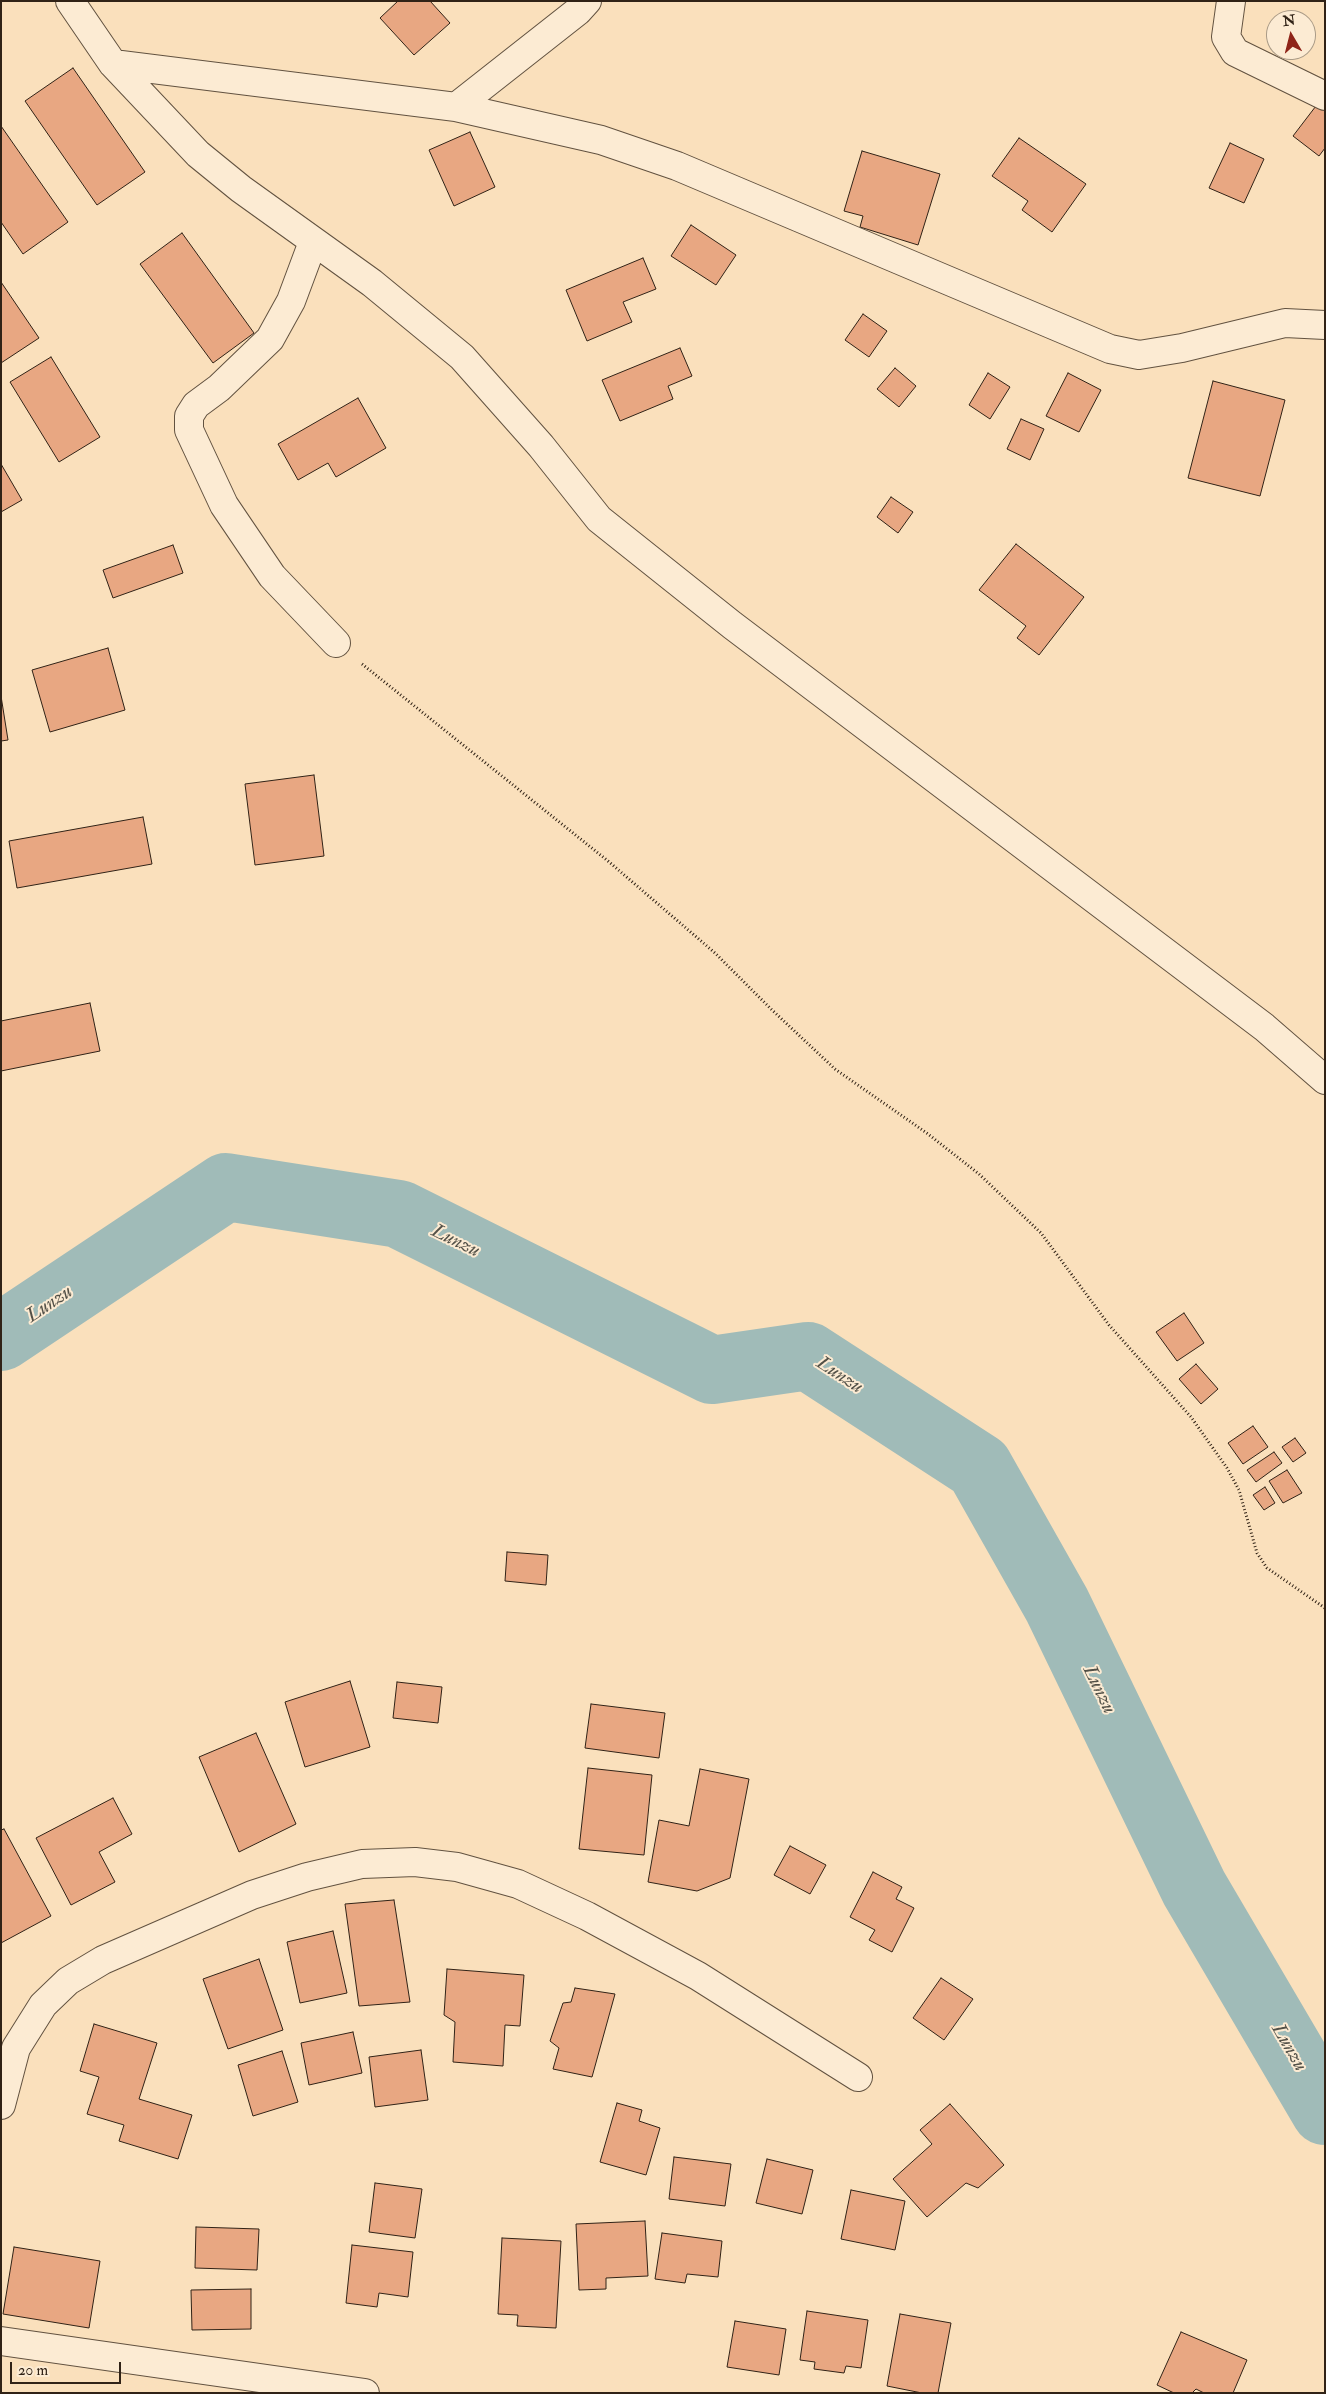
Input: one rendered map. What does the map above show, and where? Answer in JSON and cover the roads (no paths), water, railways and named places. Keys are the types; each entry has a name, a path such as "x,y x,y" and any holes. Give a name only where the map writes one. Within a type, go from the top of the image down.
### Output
{"street":[{"path":"70,1 113,64 198,154 241,190 372,283 462,358 541,446 600,518 732,625 1264,1027 1325,1080"},
{"path":"456,107 578,11 587,1"},
{"path":"1231,1 1226,37 1235,52 1325,96"},
{"path":"113,64 456,107 601,140 677,166 1110,349 1139,355 1182,348 1285,323 1325,325"},
{"path":"313,242 291,301 270,340 219,388 196,405 189,416 189,430 224,504 272,576 336,643"},
{"path":"1,2105 16,2048 43,2005 68,1981 103,1960 252,1895 307,1877 362,1864 415,1862 457,1867 518,1884 587,1916 698,1976 858,2077"},
{"path":"1,2341 365,2393"}],"waterway":[{"name":"Lunzu","path":"1,1337 226,1187 399,1214 712,1370 808,1356 979,1467 1057,1605 1194,1888 1325,2111"}]}
